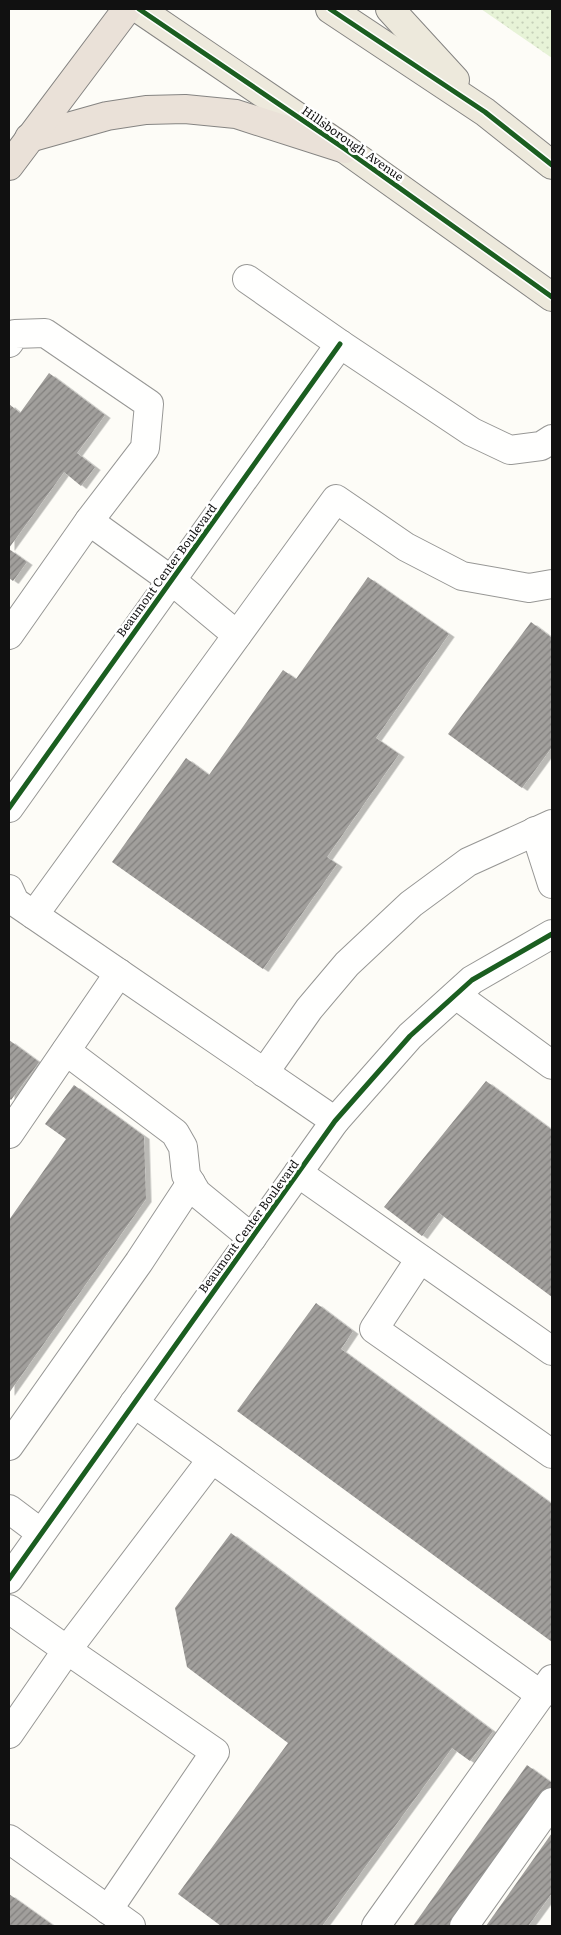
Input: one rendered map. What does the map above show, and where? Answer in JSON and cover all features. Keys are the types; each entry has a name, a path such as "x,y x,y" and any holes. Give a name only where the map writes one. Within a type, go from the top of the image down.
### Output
{"highway":[{"path":"9,166 127,9"},
{"path":"29,138 107,116 146,110 185,108 236,114 345,149"}],"main road":[{"name":"Hillsborough Avenue","path":"139,9 345,149 552,298"},
{"path":"330,9 485,112 552,165"},
{"path":"390,9 485,112"}],"street":[{"path":"247,279 472,432 510,450 541,446 552,439"},
{"path":"9,343 15,334 44,333 149,404 145,448 89,521 9,635"},
{"name":"Beaumont Center Boulevard","path":"9,808 340,344"},
{"path":"34,915 336,498 406,547 462,576 529,588 552,584"},
{"path":"89,521 171,580 237,635"},
{"path":"264,1072 309,1008 346,964 411,904 468,862 544,827 552,884"},
{"path":"9,889 15,902 335,1121"},
{"name":"Beaumont Center Boulevard","path":"9,1579 335,1121 410,1036 472,980 552,934"},
{"path":"9,1134 119,973"},
{"path":"456,995 552,1065"},
{"path":"66,1051 175,1132 184,1147 186,1174 197,1194 252,1238"},
{"path":"298,1173 552,1351"},
{"path":"9,1446 139,1262 191,1183"},
{"path":"420,1259 374,1329 552,1454"},
{"path":"134,1403 212,1459 546,1687 376,1926"},
{"path":"9,1734 67,1650 212,1459"},
{"path":"9,1509 41,1533"},
{"path":"9,1609 215,1752 108,1910"},
{"path":"464,1926 552,1802"},
{"path":"9,1839 132,1926"}],"green space":[{"path":"481,9 552,9 552,58"}],"building":[{"path":"49,373 105,415 77,453 95,467 81,486 64,472 9,548 9,404 20,413"},
{"path":"9,549 27,562 13,581 9,578"},
{"path":"368,577 449,634 376,738 399,754 327,857 337,864 263,969 112,862 186,758 209,775 283,670 296,679"},
{"path":"531,622 552,638 552,747 522,788 448,734"},
{"path":"9,1040 39,1062 11,1100 9,1098"},
{"path":"486,1081 552,1130 552,1297 439,1213 422,1236 384,1207"},
{"path":"74,1085 144,1136 146,1199 9,1393 9,1220 66,1139 45,1124"},
{"path":"316,1303 353,1331 341,1349 552,1504 552,1642 237,1411"},
{"path":"231,1533 493,1731 470,1761 452,1748 322,1926 221,1926 178,1894 288,1743 187,1667 175,1608"},
{"path":"527,1765 552,1783 552,1786 454,1926 413,1926"},
{"path":"552,1833 552,1893 528,1926 486,1926"},
{"path":"9,1894 54,1926 9,1926"}],"cycle path":[{"path":"139,9 345,149 552,297"},
{"path":"330,9 485,112 552,165"},
{"path":"9,808 340,344"},
{"path":"9,1579 335,1121 410,1036 472,980 552,934"}]}
